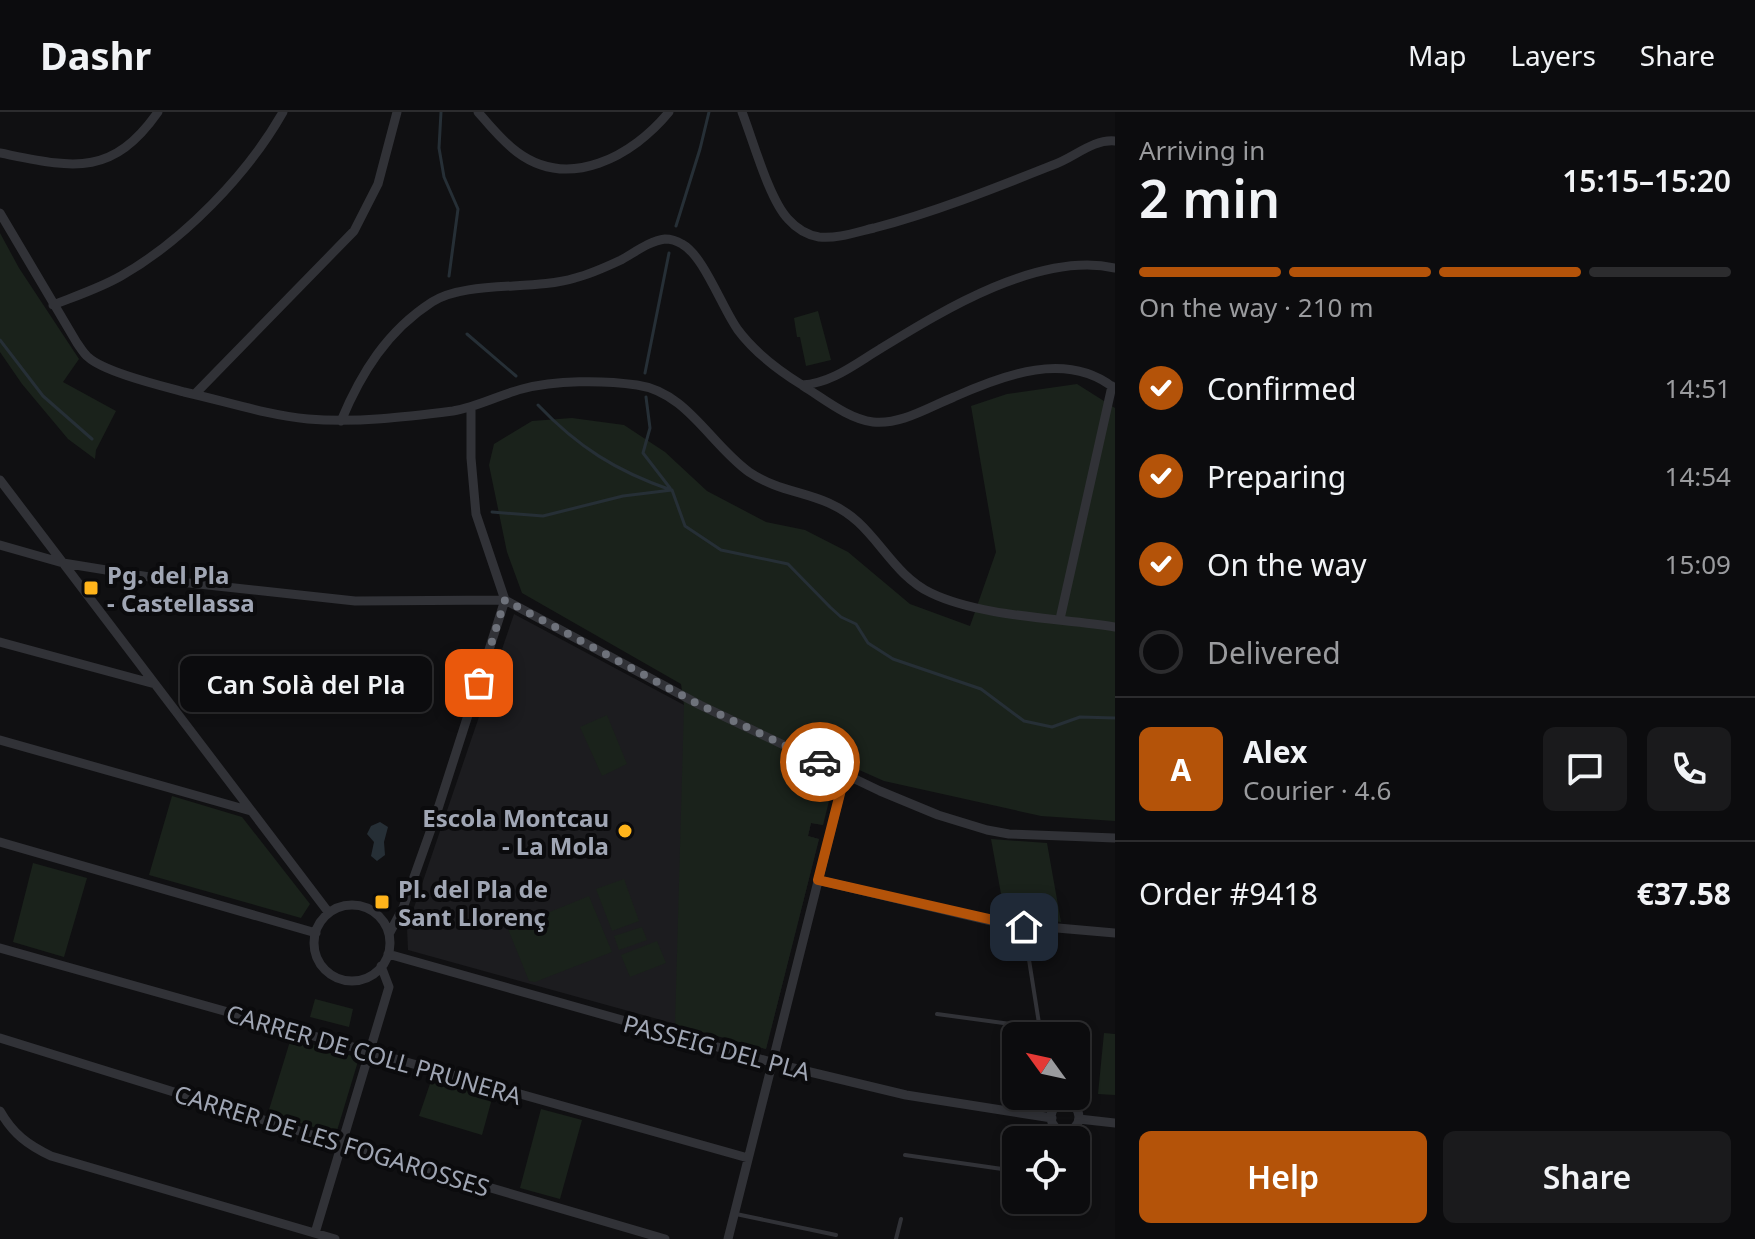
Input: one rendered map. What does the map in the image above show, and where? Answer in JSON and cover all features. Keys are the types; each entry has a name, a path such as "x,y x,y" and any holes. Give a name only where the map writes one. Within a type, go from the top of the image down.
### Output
{"street":[{"path":"0,153 60,164 96,162 125,147 158,112"},
{"path":"53,305 118,278 176,237 243,168 283,112"},
{"path":"195,394 354,231 378,184 397,112"},
{"path":"478,112 518,153 543,165 572,169 603,163 622,152 646,137 669,112"},
{"path":"742,112 779,207 796,226 809,235 819,237 892,223 1058,164 1105,140 1115,141"},
{"path":"0,213 53,305 88,357 104,367 268,413 341,421 399,418 471,407 542,385 600,382 639,385 662,391 680,404 711,439 750,472 770,484 829,501 840,508 858,522 918,586 967,605 1115,627"},
{"path":"341,421 367,367 386,341 436,299 461,291 536,286 577,278 667,239 690,249 736,328 748,342 782,373 857,418 872,422 889,421 1000,379 1041,369 1078,369 1095,375 1113,387 1060,619"},
{"path":"802,385 827,380 941,311 985,289 1064,268 1086,265 1115,268"},
{"path":"389,934 379,917 363,907 348,905 329,913 321,921 316,933 316,954 320,963 339,978 362,979 381,966 388,954 389,934 403,908 435,818 505,600 476,514 471,407"},
{"path":"0,480 329,913"},
{"path":"0,545 63,563 180,582 355,601 505,600 700,705 938,815 1009,834 1115,838"},
{"path":"0,642 155,684"},
{"path":"0,740 251,811"},
{"path":"728,1239 845,774"},
{"path":"0,842 316,933"},
{"path":"818,880 1024,927 1115,933"},
{"name":"CARRER DE COLL PRUNERA","path":"0,948 748,1158"},
{"name":"PASSEIG DEL PLA","path":"388,954 772,1063 906,1095 1054,1112 1063,1103 1072,1105 1078,1111 1079,1119 1115,1123"},
{"path":"315,1233 389,987 381,966"},
{"name":"CARRER DE LES FOGAROSSES","path":"0,1038 341,1144 665,1239"},
{"path":"0,1111 27,1144 51,1156 335,1239"},
{"path":"1054,1112 1057,1126"},
{"path":"1076,1126 1079,1119"}],"lane":[{"path":"1024,927 1039,1022"},
{"path":"937,1014 1002,1023"},
{"path":"905,1155 1002,1169"},
{"path":"734,1214 836,1235"},
{"path":"896,1239 901,1219"}],"shaded area":[{"path":"0,233 19,268 79,359 63,382 116,411 96,450 95,459 68,439 0,352"},
{"path":"818,311 831,360 806,366 794,318"},
{"path":"1077,384 1115,408 1115,821 1041,816 884,781 839,761 823,825 811,823 808,836 819,839 766,1049 675,1025 684,705 681,684 522,593 507,552 489,465 494,444 532,421 572,418 624,425 665,452 707,491 766,522 805,530 848,552 910,604 970,626 996,552 971,406 1007,394"},
{"name":"Escola Montcau - La Mola","path":"514,614 684,705 830,777 823,825 811,823 808,836 819,839 766,1049 408,950 407,928"},
{"path":"607,715 627,764 602,776 580,727"},
{"path":"172,796 242,817 310,904 301,918 149,875"},
{"path":"380,822 388,827 385,855 377,861 371,856 374,842 367,834 371,826"},
{"path":"991,839 1047,843 1061,922 1005,916"},
{"path":"33,863 87,878 64,957 13,942"},
{"path":"624,879 639,921 612,931 596,889"},
{"path":"589,896 612,952 535,982 529,981 508,929"},
{"path":"642,927 647,940 619,950 614,936"},
{"path":"657,941 666,963 630,977 621,955"},
{"path":"315,999 353,1009 349,1027 310,1017"},
{"path":"1104,1033 1115,1034 1115,1095 1098,1094"},
{"path":"291,1038 359,1058 336,1134 268,1113"},
{"path":"432,1078 493,1095 482,1135 419,1116"},
{"path":"541,1109 582,1120 560,1199 520,1188"}],"waterway":[{"path":"441,112 439,148 444,177 458,209 449,276"},
{"path":"676,226 709,112"},
{"path":"645,373 669,253"},
{"path":"467,334 516,376"},
{"path":"0,340 43,396 92,439"},
{"path":"646,397 650,428 643,453 670,488"},
{"path":"538,405 599,456 633,475 671,490"},
{"path":"492,512 543,516 623,496 672,490 685,526 721,550 788,564 841,617 856,624 868,643 893,659 981,689 1024,721 1052,727 1080,717 1115,718"}],"way so far":[{"path":"479,683 505,600 700,705 820,762"}],"place":[{"name":"Pg. del Pla - Castellassa","path":"91,588"},
{"name":"Can Solà del Pla","path":"479,683"},
{"name":"Escola Montcau - La Mola","path":"625,831"},
{"name":"Pl. del Pla de Sant Llorenç","path":"382,902"}],"route":[{"path":"820,762 845,774 818,880 1024,927"}]}
